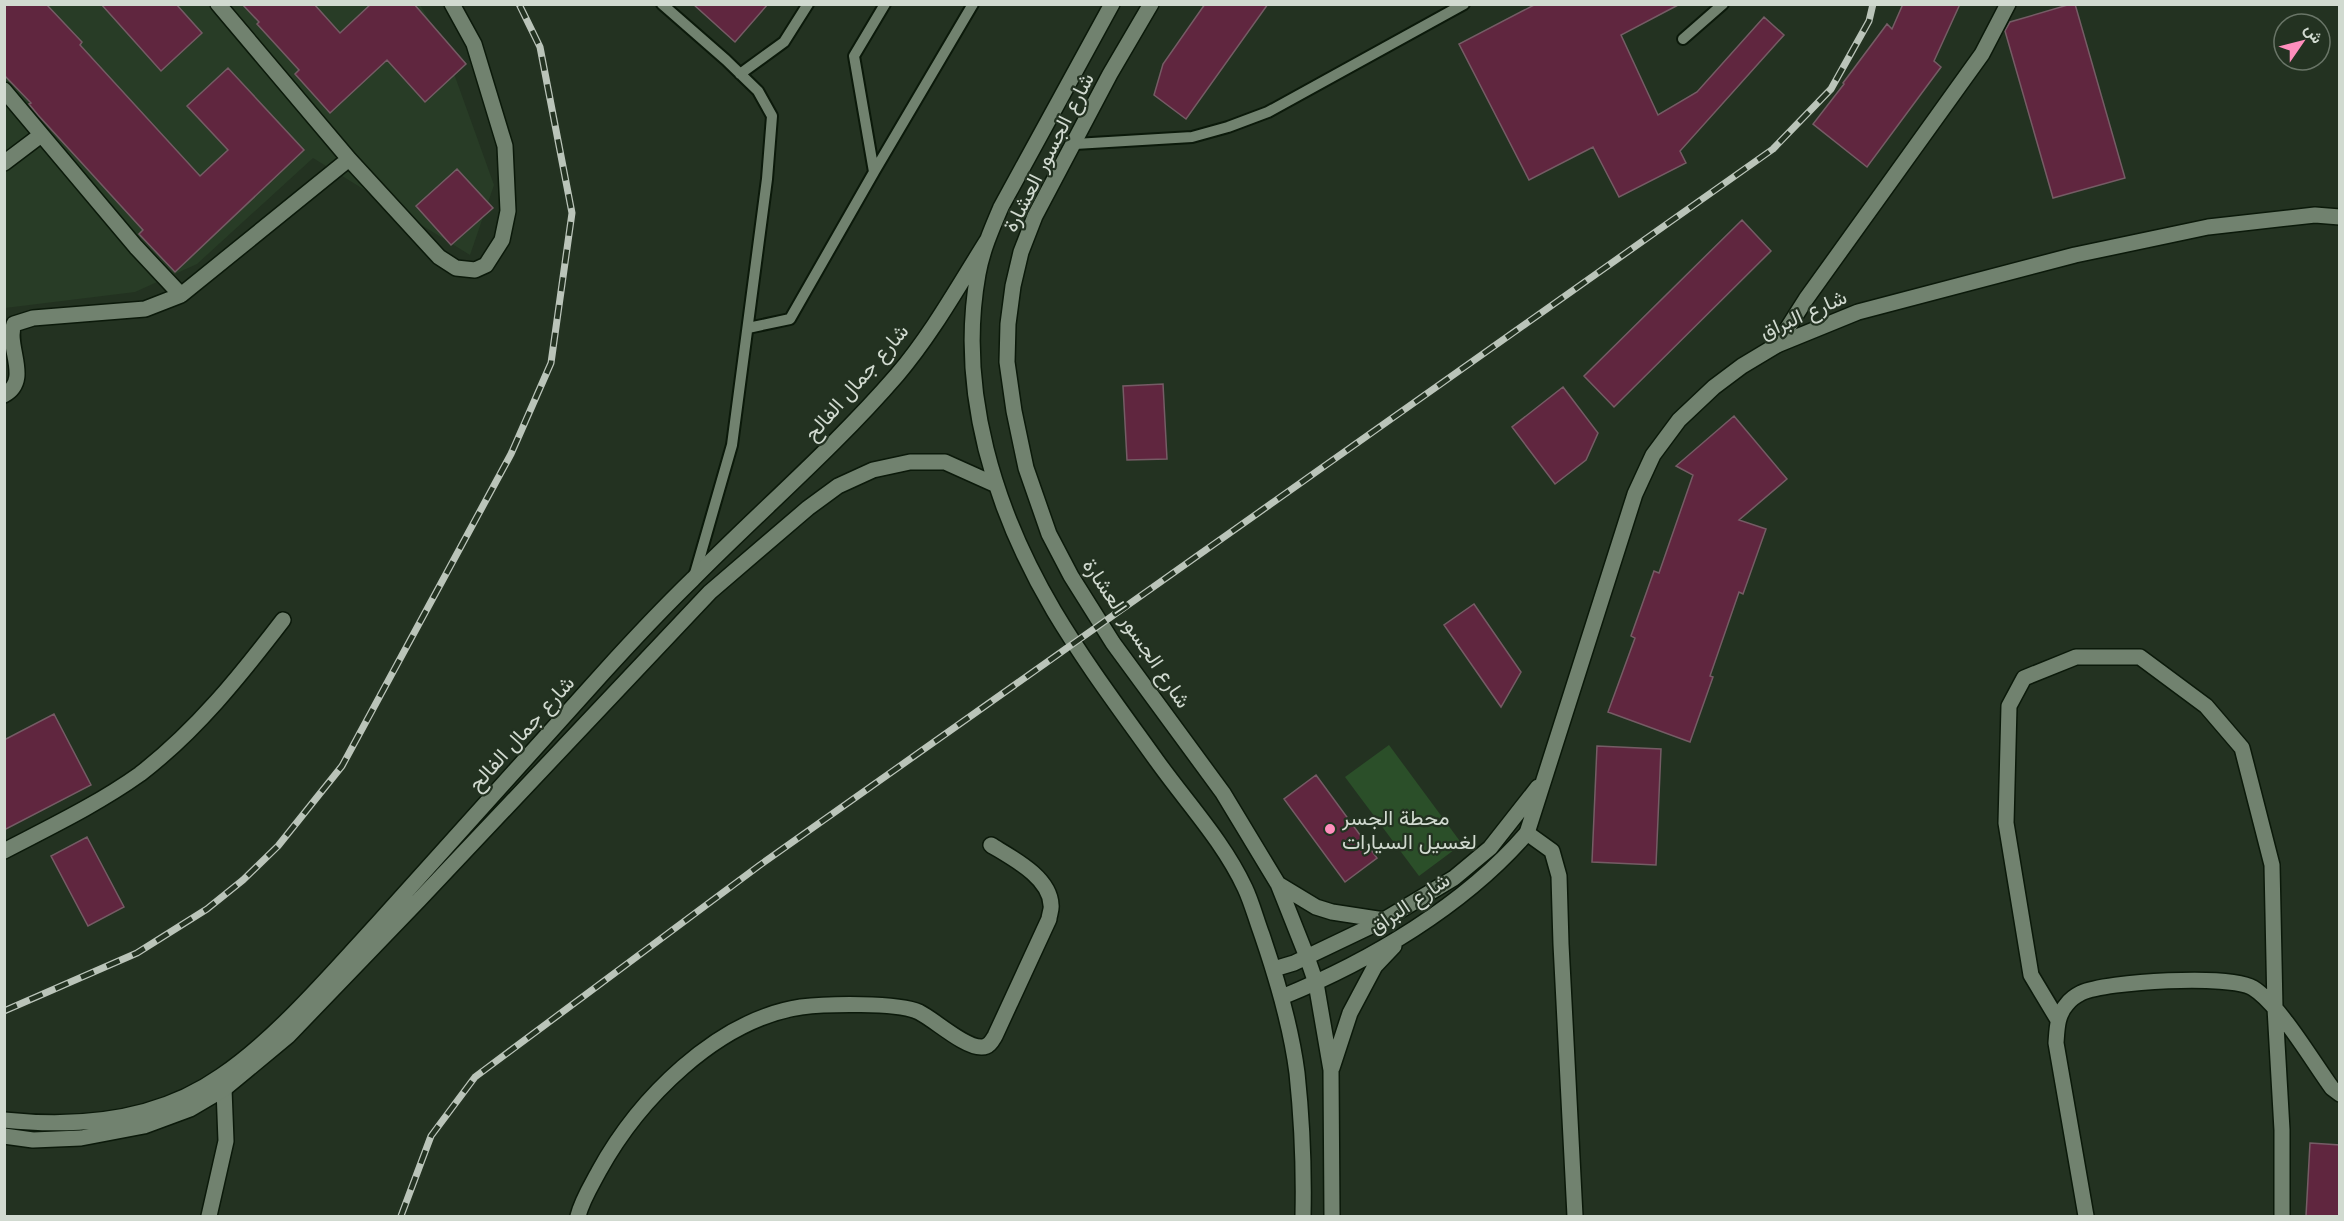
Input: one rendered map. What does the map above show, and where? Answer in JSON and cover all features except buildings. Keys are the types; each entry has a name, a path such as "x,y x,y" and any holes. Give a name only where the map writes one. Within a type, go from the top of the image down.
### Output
{"street":[{"path":"218,4 349,159 439,257 456,268 475,270 486,265 502,240 508,211 505,146 474,44 452,4"},
{"name":"شارع الجسور العشارة","path":"1112,4 1001,207 988,239 978,272 973,307 971,357 978,415 994,484 1032,569 1054,611 1094,674 1212,834 1246,890 1282,997 1297,1072 1303,1216"},
{"name":"شارع الجسور العشارة","path":"1151,4 1110,74 1035,216 1022,252 1012,286 1008,324 1007,362 1014,411 1026,468 1049,534 1071,576 1113,643 1223,793 1278,884 1307,957 1316,983 1331,1070 1332,1216"},
{"path":"1778,345 1806,299 1982,54 2008,4"},
{"path":"4,90 136,246 182,295"},
{"path":"4,163 41,135"},
{"path":"4,395 13,388 18,372 11,331 14,324 33,318 145,309 182,295 349,159"},
{"name":"شارع البراق","path":"1282,997 1316,983 1406,933 1479,881 1502,861 1527,833 1635,494 1653,455 1678,420 1714,387 1742,366 1778,345 1858,312 2075,255 2208,227 2315,215 2340,217"},
{"name":"شارع جمال الفالح","path":"4,1120 80,1123 121,1119 152,1110 195,1092 221,1077 271,1035 346,958 694,577 777,499 897,375 918,349 988,239"},
{"name":"شارع جمال الفالح","path":"4,1136 33,1140 81,1138 144,1126 190,1109 224,1089 288,1036 710,592 808,508 838,486 873,470 910,462 945,462 994,484"},
{"path":"4,851 106,796 156,760 197,723 239,677 283,620"},
{"path":"2058,1020 2031,975 2006,823 2009,706 2024,678 2076,657 2140,657 2206,706 2241,748 2272,866 2275,1008 2282,1130 2282,1216"},
{"name":"شارع البراق","path":"1274,969 1307,957 1384,920 1437,890 1490,848 1545,778"},
{"path":"1527,833 1552,851 1559,876 1575,1216"},
{"path":"578,1216 582,1203 613,1146 634,1117 666,1083 700,1055 731,1032 759,1020 801,1007 874,1005 905,1008 918,1011 971,1044 981,1048 988,1046 995,1036 1049,919 1052,904 1041,882 1030,871 992,845"},
{"path":"1278,884 1316,907 1332,912 1384,920"},
{"path":"1331,1070 1350,1013 1375,966 1406,933"},
{"path":"2086,1216 2056,1042 2058,1020 2066,1004 2081,993 2121,983 2226,980 2252,988 2275,1008 2332,1088 2340,1094"},
{"path":"208,1216 226,1141 224,1089"}],"lane":[{"path":"662,4 758,91 772,116 767,178 732,445 694,577"},
{"path":"740,74 784,42 808,4"},
{"path":"874,172 854,57 885,4"},
{"path":"748,328 790,319 973,4"},
{"path":"1075,144 1192,137 1228,127 1268,112 1464,4"},
{"path":"1683,39 1723,4"}],"shaded area":[{"path":"4,5 420,5 443,43 494,185 470,255 313,158 197,264 135,292 5,308"},
{"path":"1389,745 1462,844 1419,876 1345,777"}],"railway":[{"path":"4,1011 137,953 207,909 243,880 278,846 342,766 511,454 551,363 572,213 540,47 519,4"},
{"path":"401,1216 431,1136 475,1077 760,865 1773,149 1831,89 1869,21 1873,4"}],"place":[{"name":"محطة الجسر لغسيل السيارات","path":"1330,829"}]}
